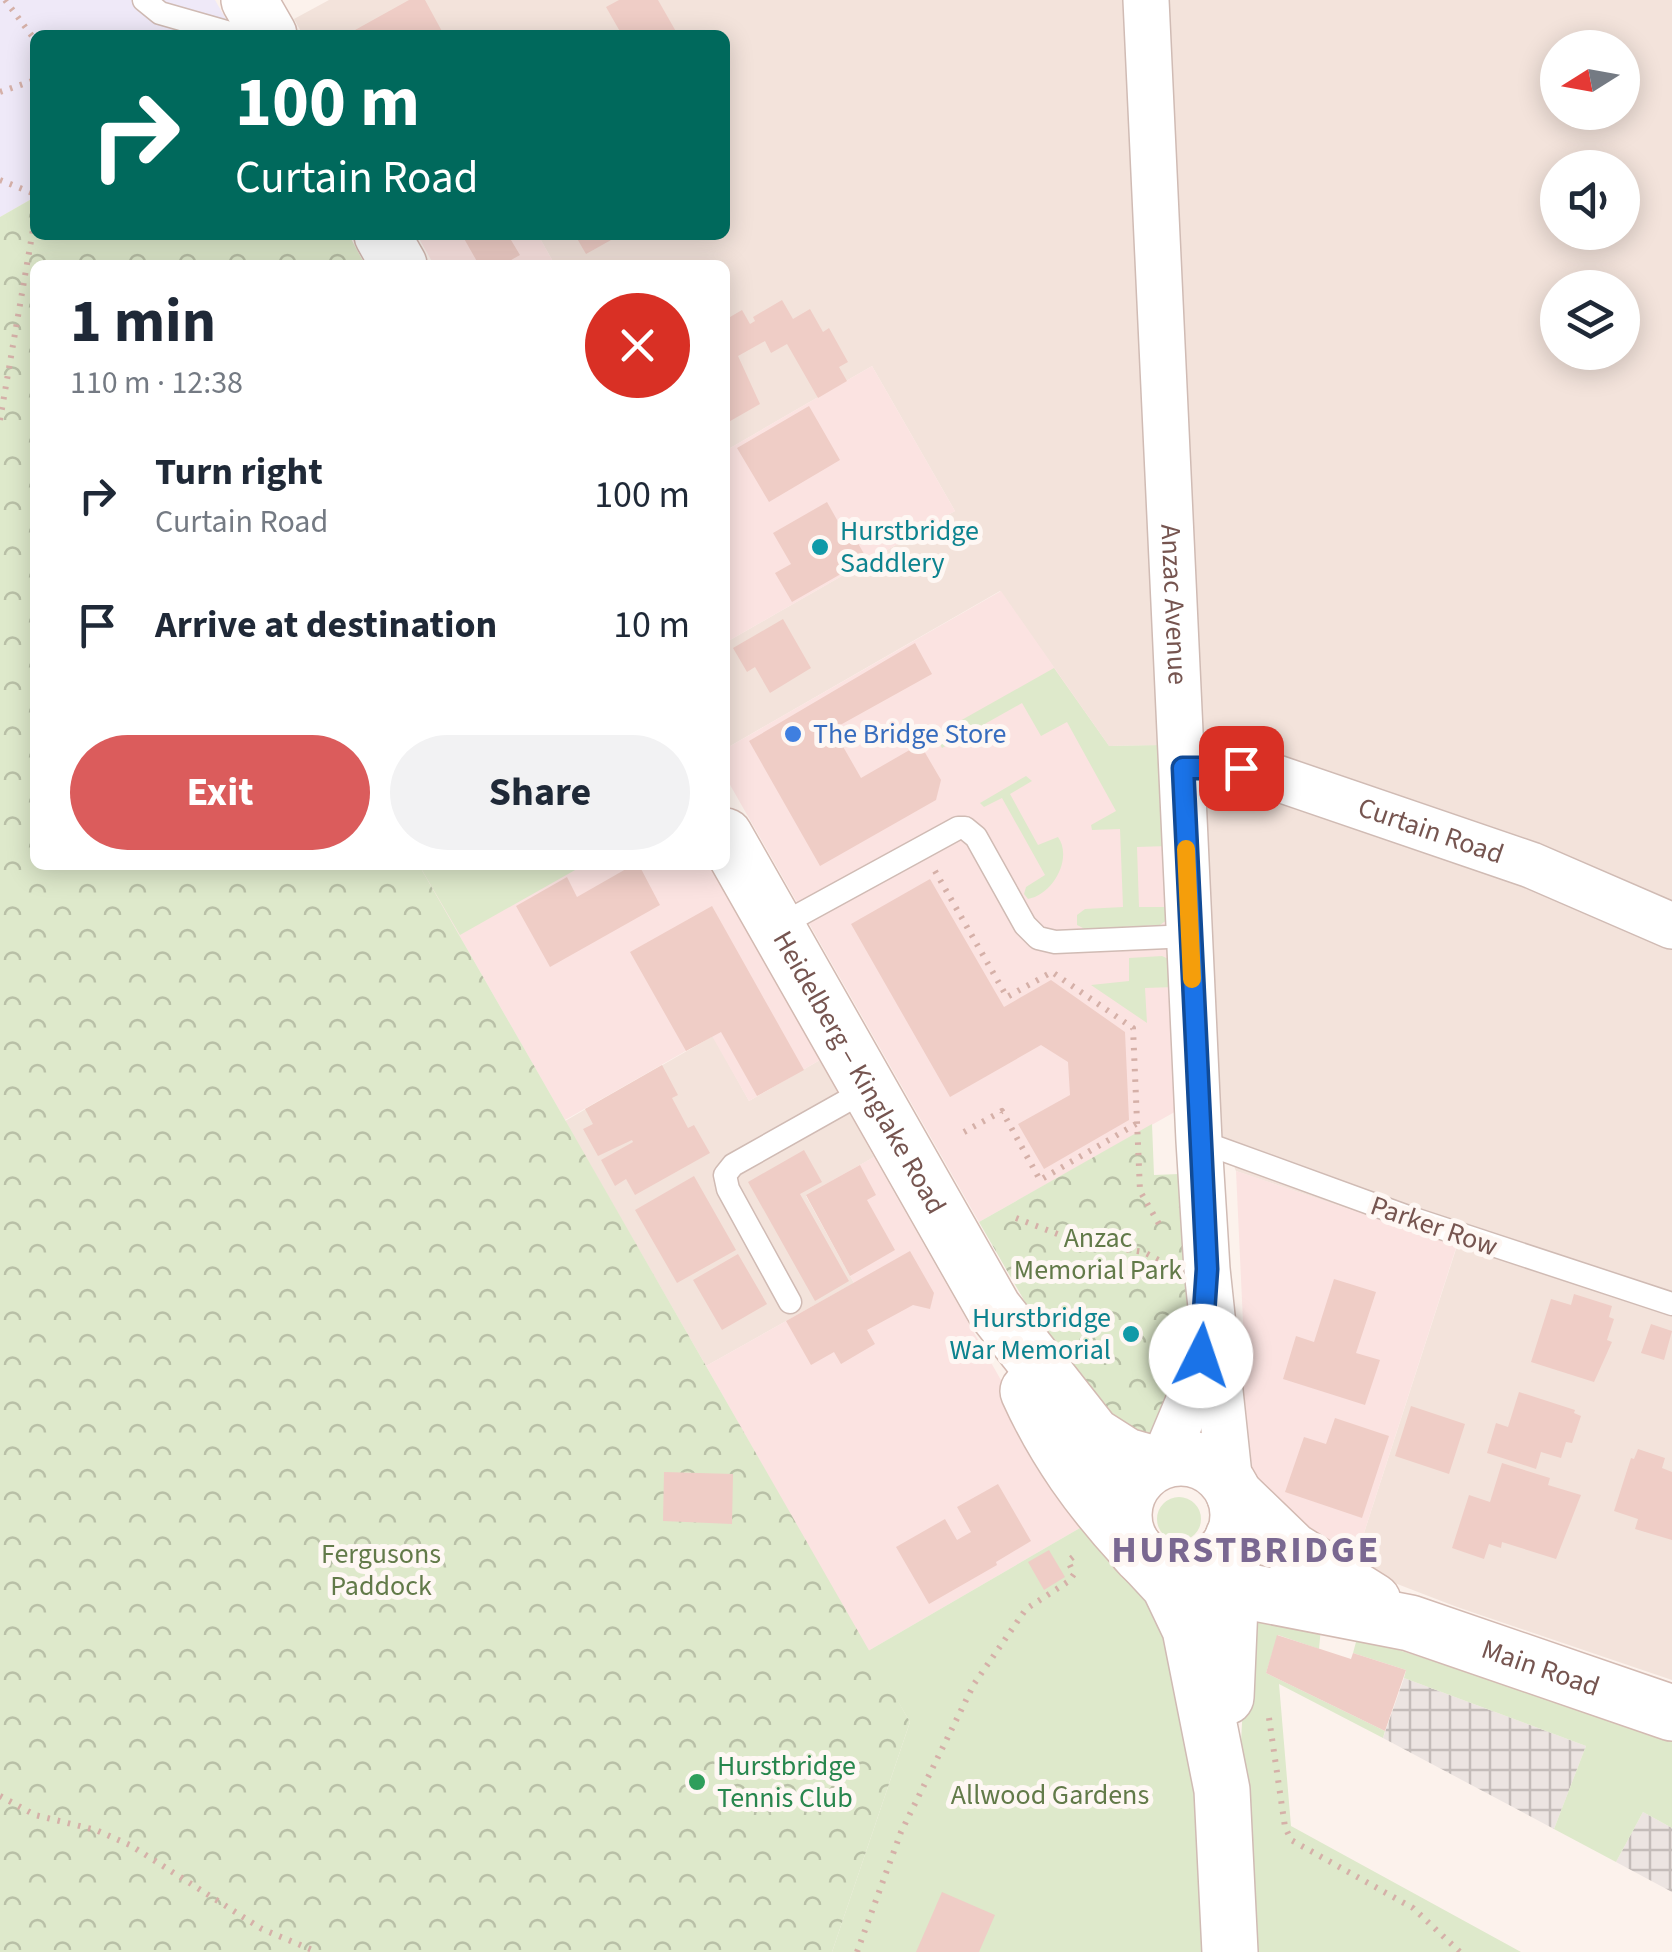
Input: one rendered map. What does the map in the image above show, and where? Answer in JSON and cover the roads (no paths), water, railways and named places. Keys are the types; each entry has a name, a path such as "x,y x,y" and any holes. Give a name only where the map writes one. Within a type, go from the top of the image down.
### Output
{"main road":[{"path":"249,0 265,30"},
{"name":"Heidelberg – Kinglake Road","path":"730,845 994,1309 1036,1408 1066,1465 1134,1555 1170,1585 1190,1629 1222,1790"},
{"name":"Heidelberg – Kinglake Road","path":"994,1309 1093,1434 1126,1456 1159,1462 1194,1459 1208,1464 1232,1526"},
{"path":"1134,1555 1124,1508 1134,1482 1159,1462"},
{"path":"1230,1952 1222,1790 1232,1526"},
{"name":"Main Road","path":"1232,1526 1301,1601 1410,1623 1672,1713"},
{"name":"Main Road","path":"1134,1555 1232,1526 1292,1550 1410,1623"},
{"path":"1228,1654 1239,1625 1250,1612 1270,1603 1301,1601"}],"street":[{"name":"Anzac Avenue","path":"1146,0 1199,1141 1232,1526"},
{"name":"Curtain Road","path":"1183,768 1231,767 1262,773 1504,855 1672,926"},
{"name":"Anzac Avenue","path":"1159,1462 1197,1376 1207,1269"}],"lane":[{"path":"144,0 169,16 219,30"},
{"path":"777,927 958,828 965,828 976,837 1025,925 1038,938 1055,942 1190,936"},
{"path":"790,1302 728,1189 725,1175 733,1165 868,1089"},
{"name":"Parker Row","path":"1199,1141 1391,1212 1672,1304"}],"place":[{"name":"Hurstbridge Saddlery","path":"820,547"},
{"name":"The Bridge Store","path":"793,734"},
{"name":"Hurstbridge War Memorial","path":"1131,1334"},
{"name":"Hurstbridge Tennis Club","path":"697,1782"}],"district":[{"name":"HURSTBRIDGE","path":"1246,1550"}],"park label":[{"name":"Anzac Memorial Park","path":"1098,1254"},
{"name":"Fergusons Paddock","path":"381,1570"},
{"name":"Allwood Gardens","path":"1050,1795"}]}
